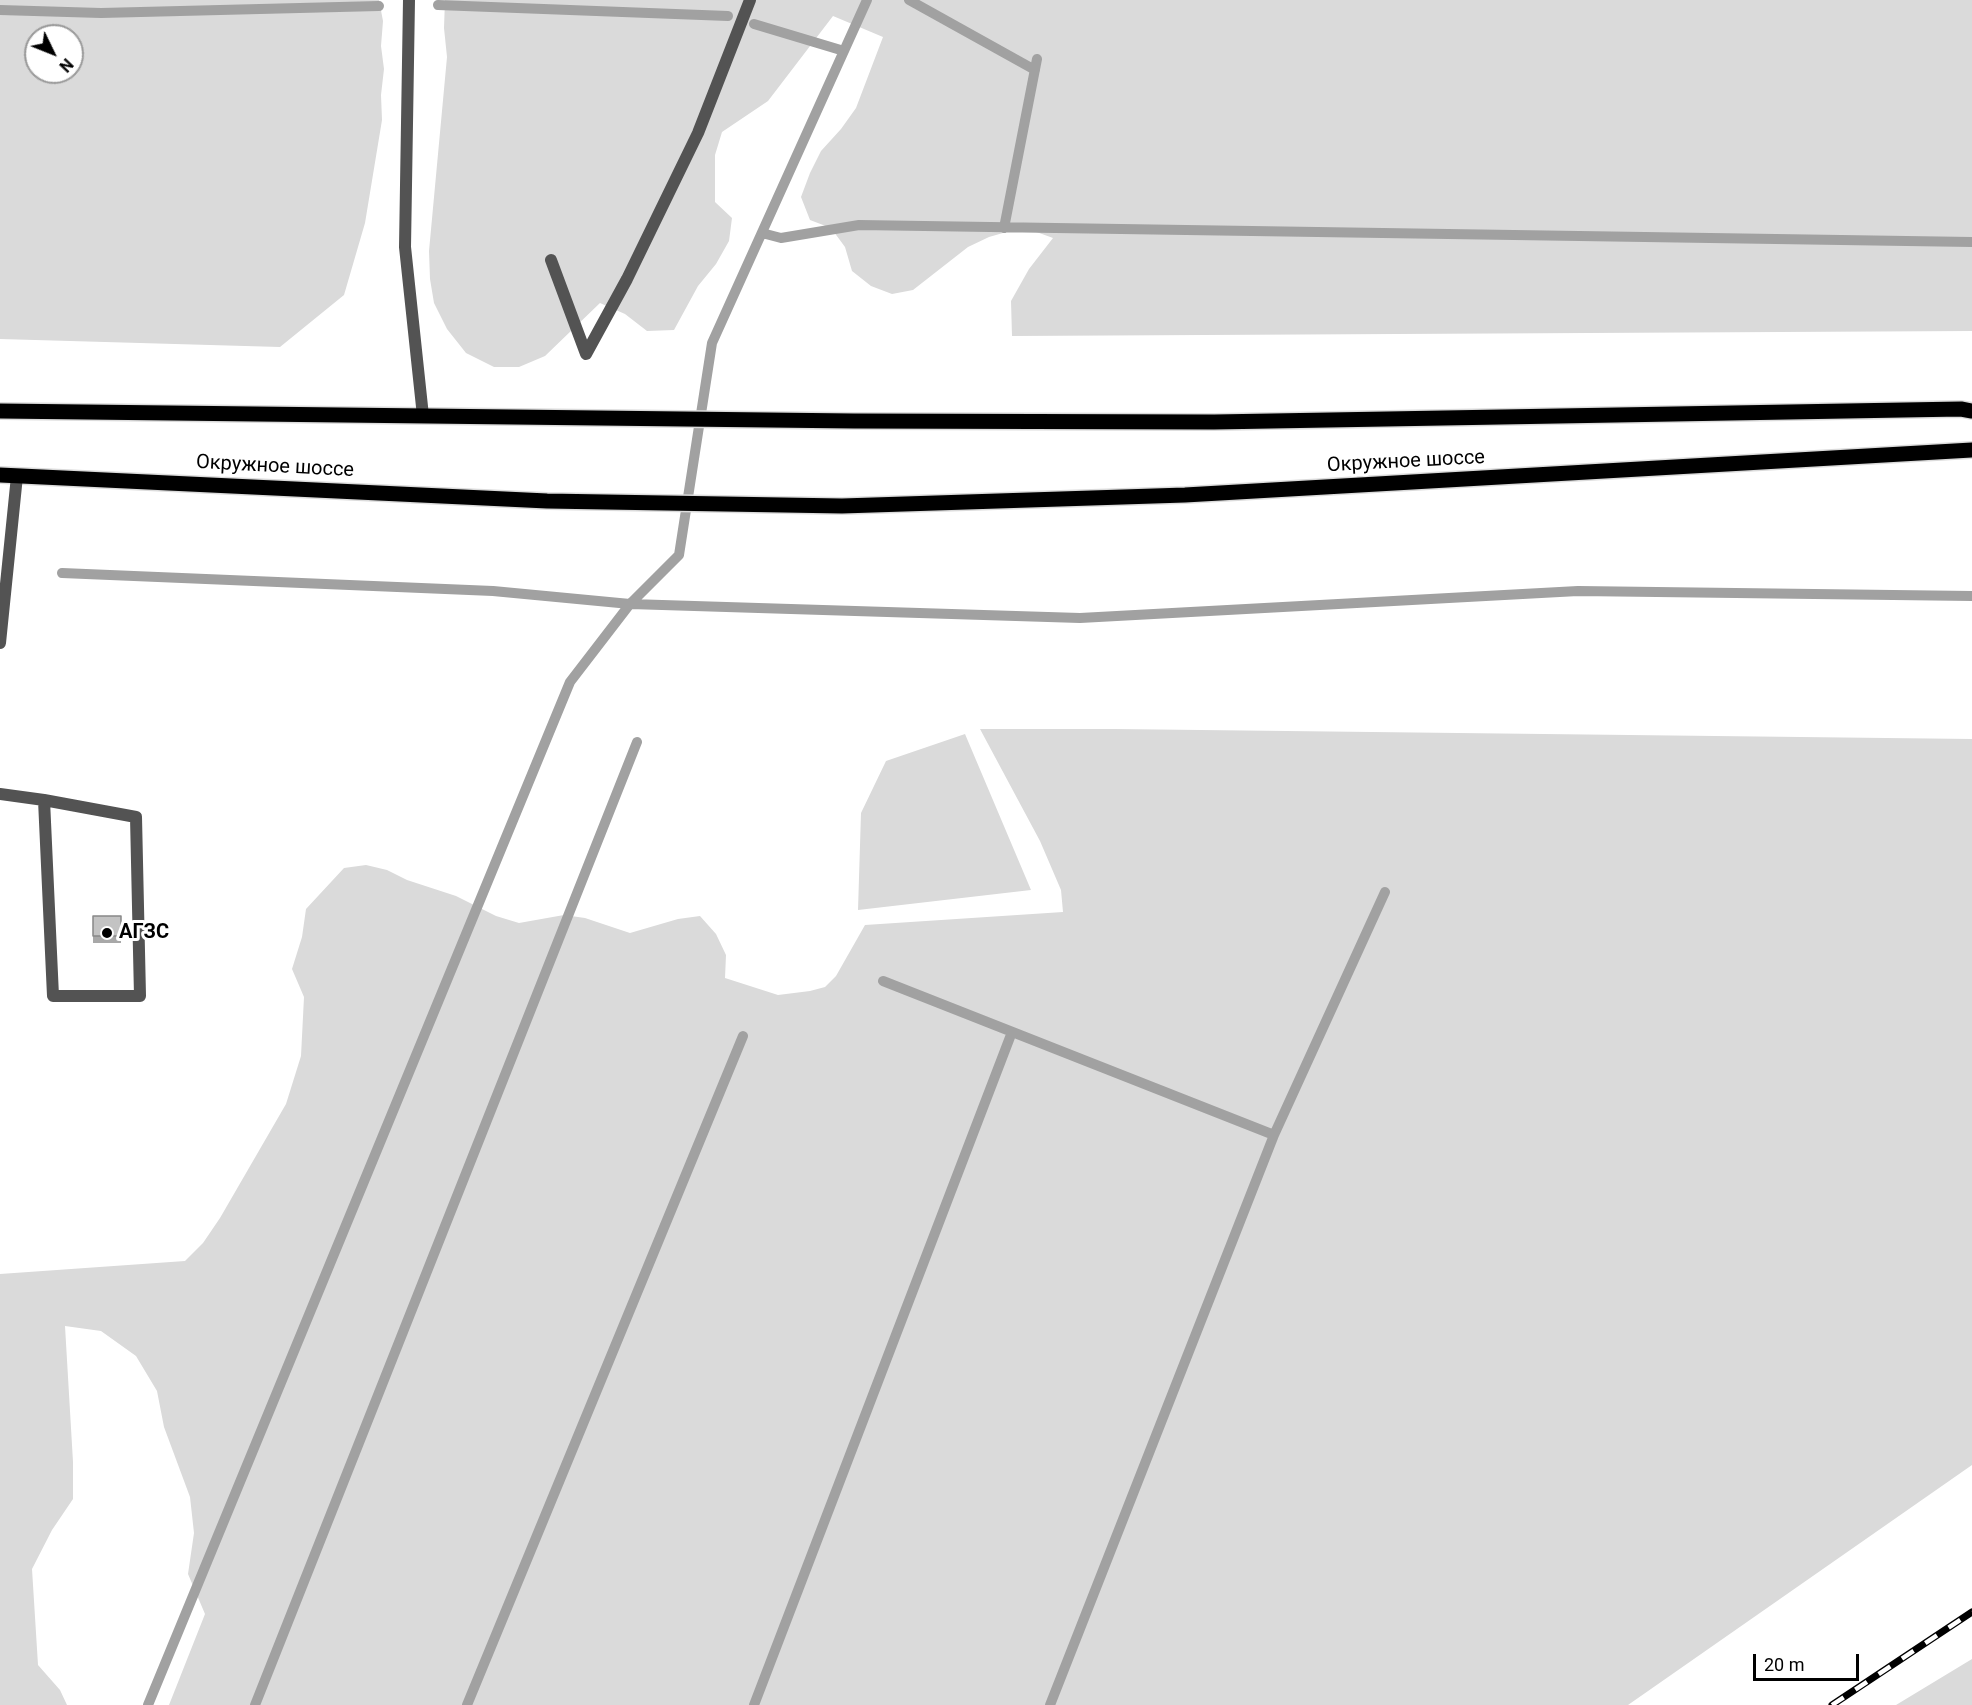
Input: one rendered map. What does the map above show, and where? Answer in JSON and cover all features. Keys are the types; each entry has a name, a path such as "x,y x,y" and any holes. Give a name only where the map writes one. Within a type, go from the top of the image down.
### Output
{"main road":[{"name":"Окружное шоссе","path":"423,416 1214,422 1949,409 1972,411"},
{"path":"0,411 423,416"},
{"name":"Окружное шоссе","path":"0,475 548,501 842,506 1185,495 1972,450"}],"lane":[{"path":"408,0 405,247 423,416"},
{"path":"551,260 586,354 627,279 698,134 750,0"},
{"path":"0,643 17,476"},
{"path":"0,794 44,800 136,818 140,996 53,996 44,800"}],"shaded area":[{"path":"0,0 379,0 383,21 382,120 365,223 344,295 280,347 0,339"},
{"path":"445,0 1972,0 1972,331 1012,336 1011,301 1029,269 1053,238 1031,230 1010,231 989,237 968,247 913,290 892,294 871,286 852,271 845,247 831,228 810,220 801,197 810,173 821,151 856,108 883,37 833,16 768,101 722,132 715,155 715,202 732,218 729,241 716,264 698,286 674,330 647,331 625,314 600,303 545,356 519,367 494,367 466,353 447,329 434,303 430,279 429,251 447,57 444,28"},
{"path":"980,729 1972,739 1972,1465 1628,1705 169,1705 205,1614 188,1574 194,1533 190,1497 164,1427 157,1391 136,1356 101,1331 65,1326 73,1499 52,1530 32,1569 38,1665 60,1690 67,1705 0,1705 0,1274 185,1261 203,1243 286,1104 301,1056 304,997 292,969 302,937 306,909 344,868 366,865 387,870 407,880 456,896 496,916 519,923 564,915 585,918 630,933 678,919 700,916 716,934 726,955 725,978 778,995 810,991 825,987 836,976 865,925 1063,912 1061,890 1040,841"},
{"path":"965,734 1031,890 858,910 861,813 886,761"},
{"path":"1972,1659 1972,1705 1896,1705"}],"building":[{"name":"АГЗС","path":"93,916 121,916 121,936 93,936"}],"waterway":[{"path":"148,1705 570,682 630,604 679,555 712,343 867,0"},
{"path":"909,0 1035,70"},
{"path":"438,5 728,16"},
{"path":"0,10 101,13 379,6"},
{"path":"754,24 844,51"},
{"path":"1004,228 1037,59"},
{"path":"762,233 781,238 859,225 1972,242"},
{"path":"62,573 493,591 630,604 1080,618 1578,591 1972,596"},
{"path":"255,1705 637,742"},
{"path":"1274,1135 1385,892"},
{"path":"883,981 1274,1135 1050,1705"},
{"path":"754,1705 1012,1032"},
{"path":"467,1705 743,1036"}],"railway":[{"path":"1832,1705 1972,1612"}],"place":[{"name":"АГЗС","path":"107,933"}]}
